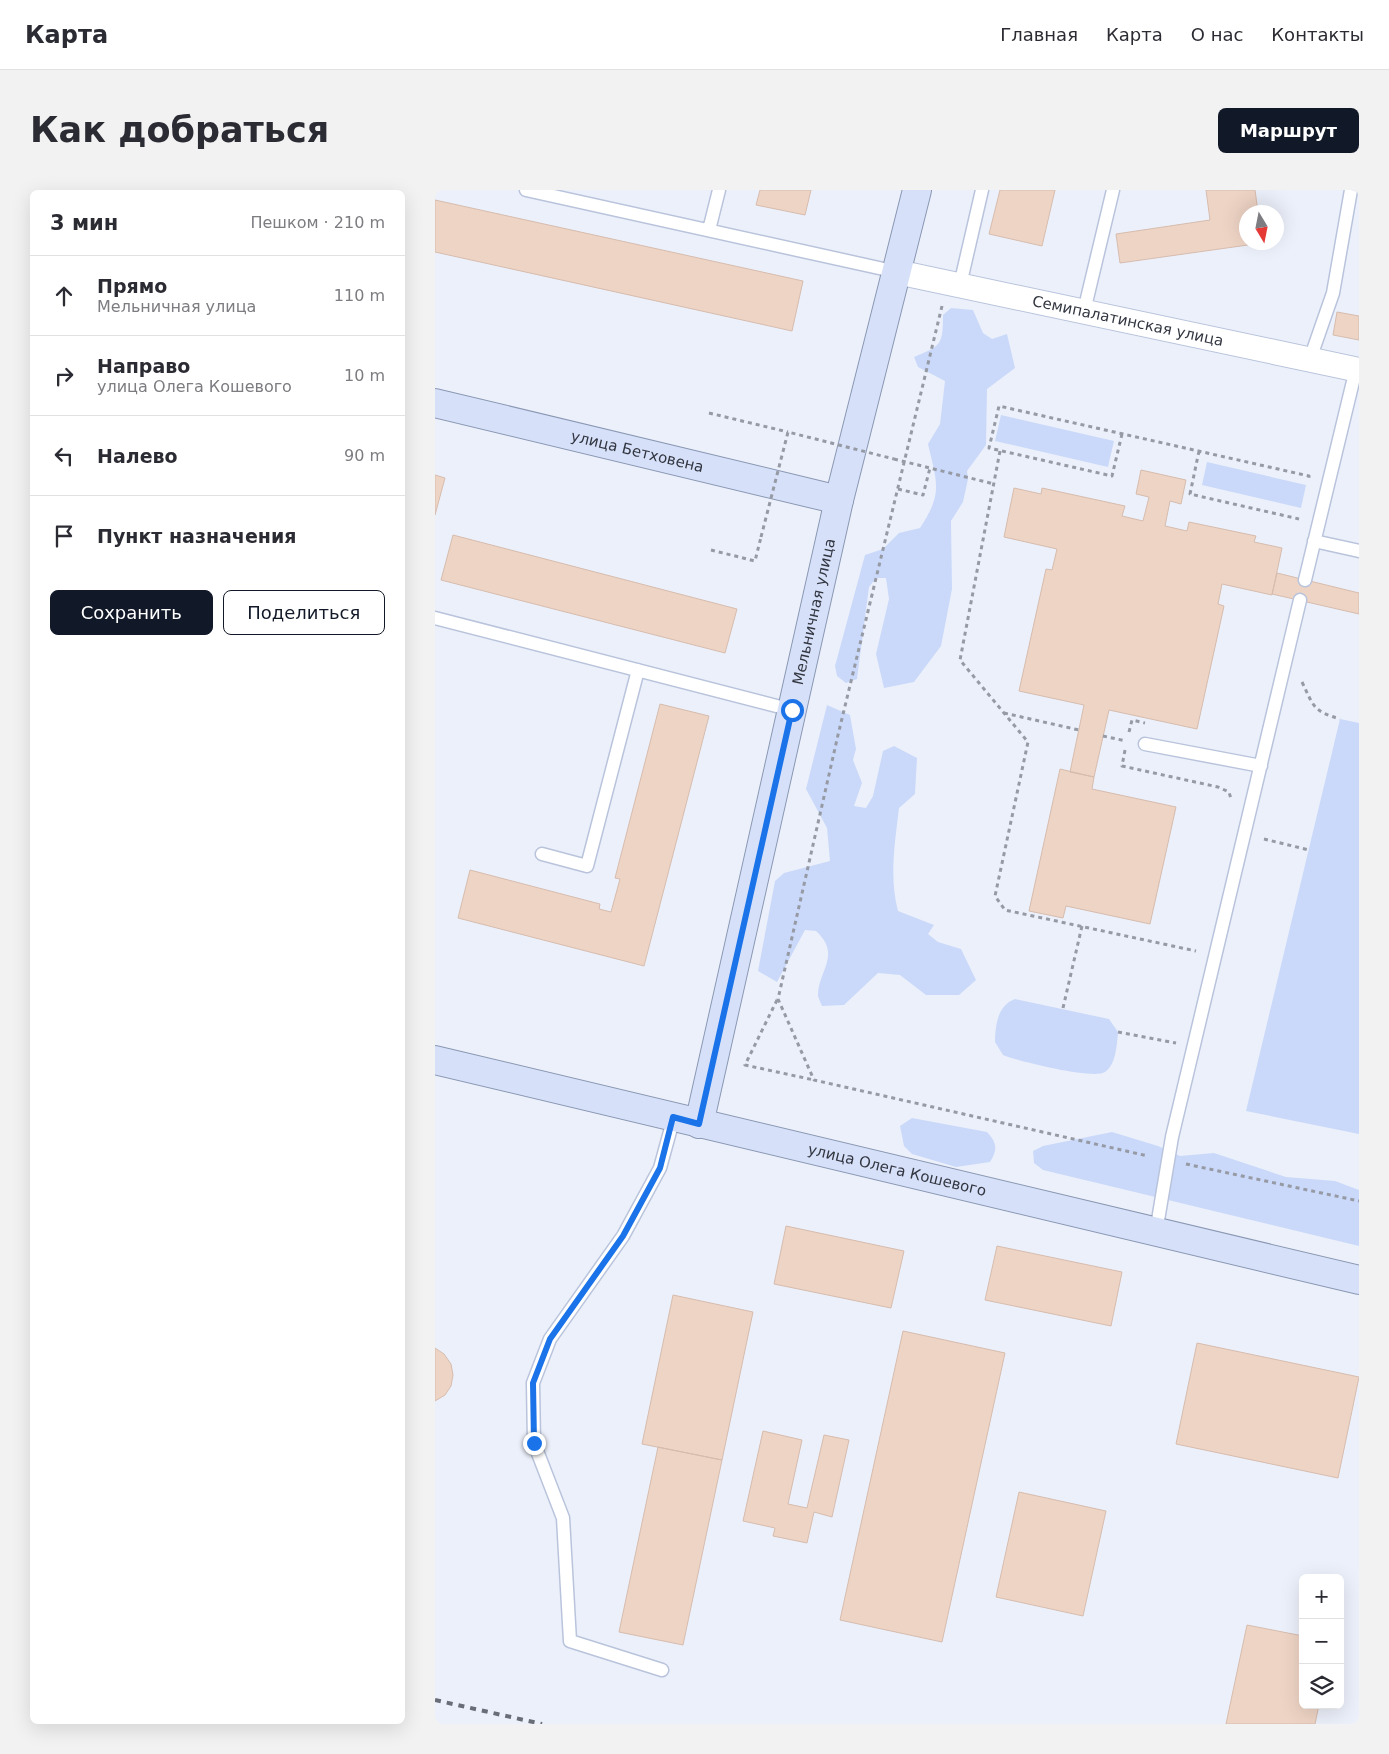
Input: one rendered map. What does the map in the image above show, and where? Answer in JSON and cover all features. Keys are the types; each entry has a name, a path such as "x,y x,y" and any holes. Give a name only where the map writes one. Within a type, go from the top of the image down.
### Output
{"main road":[{"name":"Мельничная улица","path":"686,1120 792,710 839,500 917,190"},
{"name":"улица Бетховена","path":"435,403 839,500"},
{"name":"улица Олега Кошевого","path":"435,1060 1359,1280"}],"street":[{"name":"Семипалатинская улица","path":"897,272 953,292 1084,311 1358,369"}],"lane":[{"path":"709,230 719,190"},
{"path":"953,292 982,190"},
{"path":"1084,311 1113,190"},
{"path":"1310,359 1333,293 1351,190"},
{"path":"534,191 897,272"},
{"path":"1305,580 1353,402 1358,369"},
{"path":"1314,541 1359,551"},
{"path":"1156,1232 1169,1160 1300,600"},
{"path":"435,618 792,710"},
{"path":"542,854 587,866 638,670"},
{"path":"1145,744 1261,766"},
{"path":"663,1670 570,1641 563,1518 534,1443 533,1383 550,1339 623,1236 686,1120"}],"path":[{"path":"953,292 943,305 838,736 778,999 745,1065 1359,1201"},
{"path":"1122,434 1112,476 989,448 999,406 1309,476 1307,485"},
{"path":"709,412 994,484"},
{"path":"711,550 755,561 788,432"},
{"path":"1000,451 960,660 1028,742 995,896 1005,910 1198,952 1200,942"},
{"path":"1199,451 1190,494 1299,519"},
{"path":"898,489 923,495 930,468"},
{"path":"1297,528 1301,510"},
{"path":"1285,663 1299,677 1313,704 1321,713 1340,719"},
{"path":"1004,713 1079,730"},
{"path":"1150,724 1132,720 1122,766 1218,786 1229,792 1231,808"},
{"path":"1103,736 1127,741"},
{"path":"1258,838 1309,850"},
{"path":"1063,1008 1082,926"},
{"path":"778,999 815,1080"},
{"path":"1118,1032 1179,1044 1181,1035"}],"shaded area":[{"path":"951,308 973,310 983,333 992,339 1007,334 1015,368 987,389 986,445 967,471 968,479 963,502 951,521 952,589 941,646 914,682 884,688 876,654 889,599 886,578 876,578 869,587 857,679 846,683 837,676 835,666 865,555 883,549 899,533 920,528 932,506 935,496 934,469 928,444 940,424 945,381 918,367 914,357 930,350 939,343 942,333 943,315"},
{"path":"1001,415 1114,441 1108,467 995,441"},
{"path":"1207,462 1306,485 1301,508 1202,485"},
{"path":"827,705 850,715 856,749 853,760 862,783 854,806 866,808 873,796 883,751 894,746 917,758 915,794 899,808 893,873 895,898 898,911 934,925 928,934 938,942 961,949 976,980 959,995 926,995 900,975 878,973 844,1005 822,1006 818,996 819,986 828,955 824,940 816,931 805,930 777,982 758,971 775,881 784,873 830,861 827,828 806,789"},
{"path":"1340,719 1359,723 1359,1134 1246,1111"},
{"path":"1015,999 1109,1019 1118,1032 1115,1054 1109,1069 1098,1074 1086,1074 1039,1065 1003,1055 995,1042 997,1023 1001,1011 1009,1002"},
{"path":"912,1118 987,1132 995,1146 993,1157 990,1162 956,1167 912,1154 904,1146 900,1126"},
{"path":"1112,1132 1158,1146 1180,1156 1214,1153 1286,1177 1335,1181 1359,1190 1359,1246 1043,1170 1034,1163 1033,1151 1043,1146"}],"building":[{"path":"760,190 811,190 805,215 756,205"},
{"path":"1000,190 1055,190 1042,246 989,234"},
{"path":"1206,190 1255,190 1257,205 1239,205 1239,246 1120,263 1116,234 1210,220"},
{"path":"435,200 803,281 792,331 435,252"},
{"path":"1337,312 1359,316 1359,340 1333,335"},
{"path":"1141,470 1186,480 1181,504 1170,501 1165,526 1187,531 1189,522 1256,536 1254,542 1282,548 1272,595 1222,584 1218,604 1224,606 1197,729 1109,710 1094,777 1070,772 1084,705 1019,691 1046,569 1052,570 1057,549 1004,537 1014,488 1041,494 1042,488 1125,506 1122,516 1143,521 1149,497 1136,494"},
{"path":"435,475 445,478 435,515"},
{"path":"453,535 737,609 725,653 441,580"},
{"path":"1277,573 1359,593 1359,614 1272,594"},
{"path":"660,704 709,716 644,966 458,918 470,870 600,904 599,909 611,912 620,879 615,878"},
{"path":"1060,769 1094,777 1092,789 1176,807 1150,924 1066,906 1063,918 1029,911"},
{"path":"786,1226 904,1251 891,1308 774,1284"},
{"path":"997,1246 1122,1272 1111,1326 985,1300"},
{"path":"673,1295 753,1312 722,1460 642,1444"},
{"path":"903,1331 1005,1353 942,1642 840,1620"},
{"path":"1197,1343 1359,1377 1338,1478 1176,1444"},
{"path":"435,1348 444,1354 451,1364 453,1375 451,1386 445,1395 435,1401"},
{"path":"763,1431 802,1440 788,1504 807,1508 824,1435 849,1440 832,1517 814,1512 807,1543 773,1536 775,1528 743,1521"},
{"path":"658,1447 722,1460 683,1645 619,1632"},
{"path":"1019,1492 1106,1511 1083,1616 996,1597"},
{"path":"1247,1625 1299,1635 1299,1709 1318,1709 1315,1724 1226,1724"}],"railway":[{"path":"435,1700 542,1724"}],"route":[{"path":"534,1443 533,1383 550,1339 623,1236 660,1168 673,1117 699,1124 792,710"}]}
